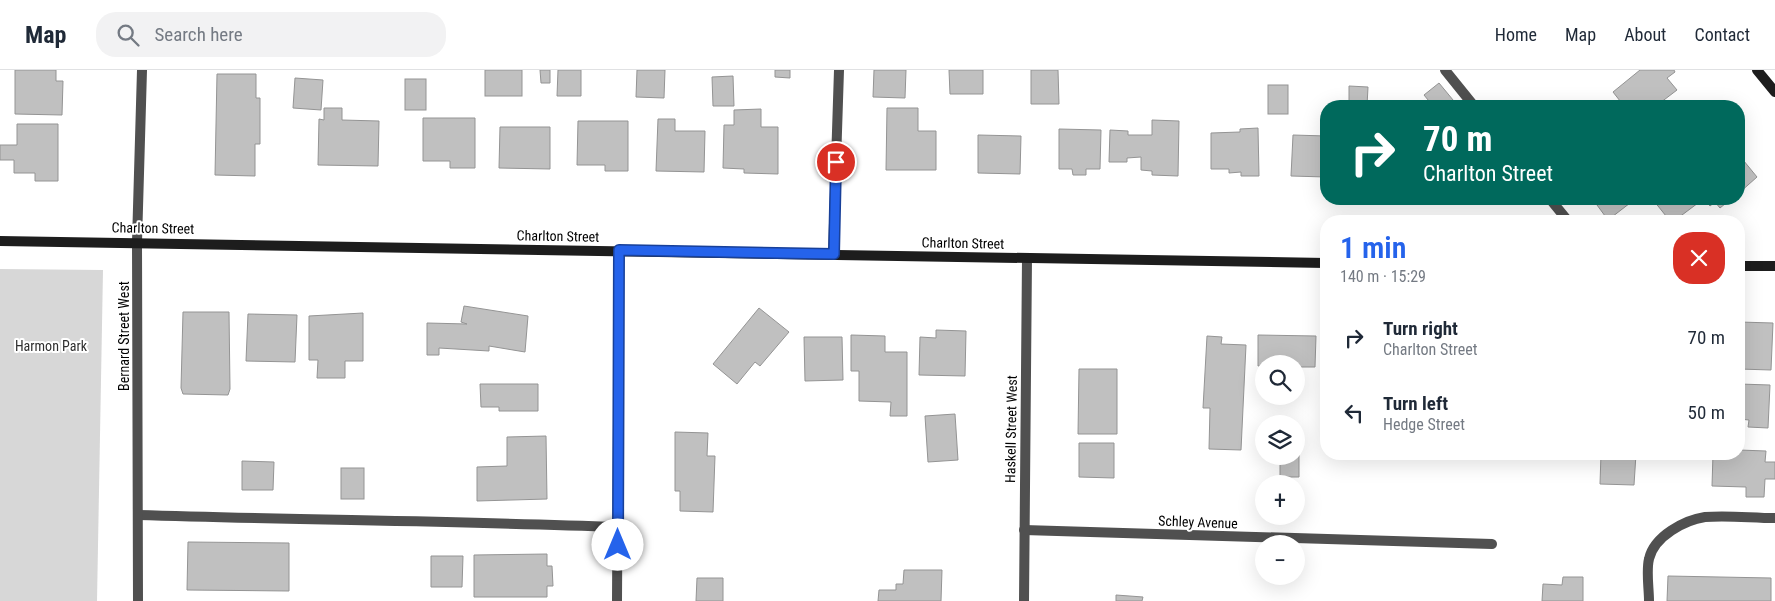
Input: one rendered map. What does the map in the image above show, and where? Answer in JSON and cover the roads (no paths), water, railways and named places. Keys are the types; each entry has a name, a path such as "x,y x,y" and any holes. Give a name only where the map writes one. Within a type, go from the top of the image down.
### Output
{"street":[{"name":"Bernard Street West","path":"138,601 138,242 142,70"},
{"path":"834,254 838,70"},
{"path":"1445,70 1469,100"},
{"path":"1757,70 1775,92"},
{"path":"1555,205 1563,215"},
{"name":"Charlton Street","path":"0,241 1320,263"},
{"path":"617,601 619,250"},
{"name":"Haskell Street West","path":"1024,601 1027,258"},
{"path":"1745,266 1775,266"},
{"path":"138,515 324,520 451,520 618,527"},
{"path":"1649,601 1649,558 1656,544 1682,524 1705,517 1775,518"},
{"name":"Schley Avenue","path":"1024,530 1492,544"}],"park label":[{"name":"Harmon Park","path":"51,346"}]}
